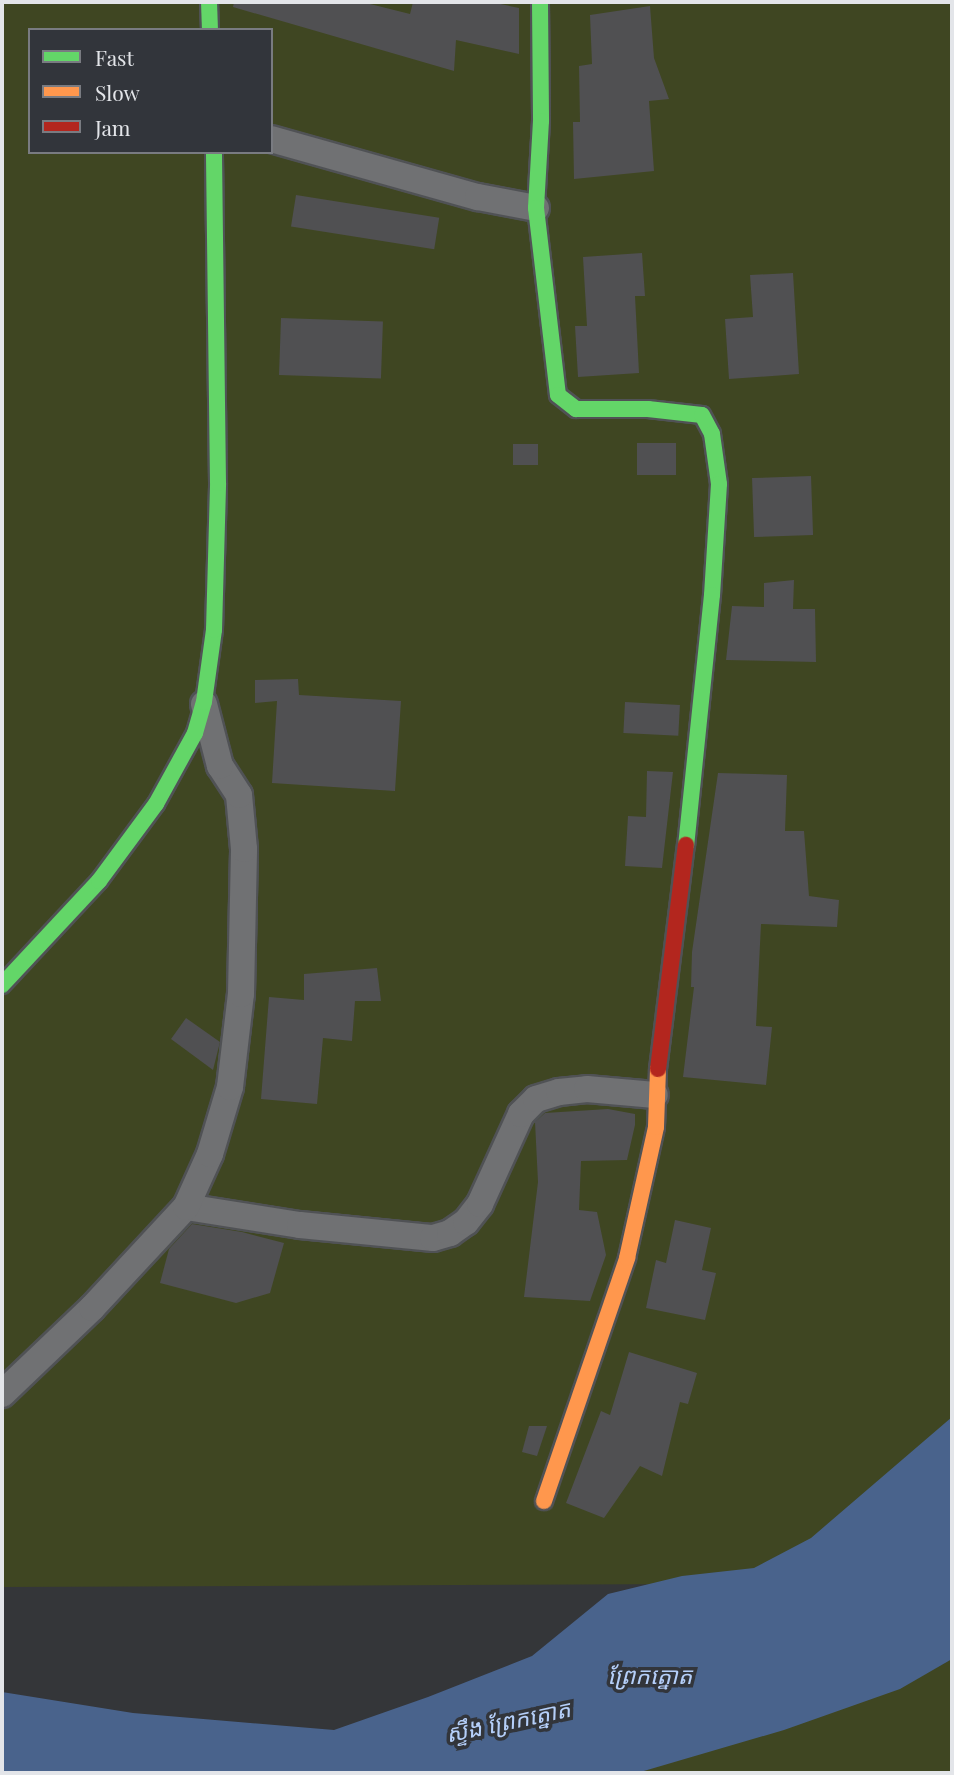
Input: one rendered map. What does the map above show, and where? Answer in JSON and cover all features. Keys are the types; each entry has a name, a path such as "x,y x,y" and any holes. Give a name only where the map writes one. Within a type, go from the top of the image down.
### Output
{"street":[{"path":"209,2 210,28"},
{"path":"540,2 541,121 536,208 558,395 576,409 648,409 702,415 712,434 719,484 712,595 688,831 668,972 655,1095 656,1128 627,1258 544,1501"},
{"path":"273,140 478,197 536,208"},
{"path":"2,985 99,881 156,804 195,733 204,702 214,630 218,483 219,363 214,154"},
{"path":"2,1394 92,1308 186,1206 210,1154 230,1087 241,994 244,849 239,795 220,766 204,702"},
{"path":"186,1206 300,1225 433,1238 450,1233 466,1222 480,1204 521,1114 536,1099 559,1091 587,1088 655,1095"}],"green space":[{"path":"2,2 952,2 952,1583 2,1587"},
{"path":"952,1659 952,1773 637,1773 907,1684"}],"water":[{"name":"ព្រែកត្នោត","path":"952,1417 952,1659 900,1689 784,1730 637,1773 2,1773 2,1692 133,1713 334,1730 428,1697 532,1656 608,1594 682,1576 754,1568 811,1538"}],"building":[{"path":"234,2 362,2 410,14 413,2 491,2 519,8 519,54 456,40 454,71 233,7"},
{"path":"650,6 654,58 669,99 649,101 654,171 574,179 573,122 580,122 579,66 592,64 590,15"},
{"path":"296,195 439,218 434,249 291,227"},
{"path":"642,253 645,296 635,296 639,373 578,377 575,326 587,326 583,257"},
{"path":"793,273 799,374 729,379 725,319 753,317 750,275"},
{"path":"281,318 383,322 381,379 279,375"},
{"path":"637,443 676,443 676,475 637,475"},
{"path":"513,444 538,444 538,465 513,465"},
{"path":"811,476 813,535 754,537 752,478"},
{"path":"794,580 793,609 815,609 816,662 726,660 732,606 764,607 764,583"},
{"path":"298,679 299,695 401,701 395,791 272,783 277,701 255,703 255,680"},
{"path":"625,702 680,705 678,736 623,733"},
{"path":"647,771 673,772 662,868 625,866 628,816 646,817"},
{"path":"718,773 787,775 785,831 804,831 809,896 839,900 837,927 761,924 756,1026 772,1027 766,1085 683,1077 694,987 691,987 692,952"},
{"path":"377,968 381,1001 355,1001 352,1041 323,1038 317,1104 261,1099 269,997 304,1000 304,974"},
{"path":"186,1018 220,1042 213,1070 171,1039"},
{"path":"608,1109 635,1114 635,1125 627,1160 581,1161 579,1210 597,1212 606,1255 590,1301 524,1297 538,1182 535,1122 545,1113"},
{"path":"675,1220 711,1228 702,1270 716,1273 705,1320 646,1308 656,1260 666,1263"},
{"path":"192,1224 242,1232 284,1243 270,1293 236,1303 160,1283 169,1249"},
{"path":"629,1352 697,1373 688,1404 680,1402 662,1476 640,1466 604,1518 566,1503 601,1411 610,1415"},
{"path":"529,1426 547,1426 537,1456 522,1452"}],"traffic: fast":[{"path":"209,2 210,28"},
{"path":"540,2 541,121 536,208 558,395 576,409 648,409 702,415 712,434 719,484 712,595 686,845"},
{"path":"2,985 99,881 156,804 195,733 204,702 214,630 218,483 214,154"}],"traffic: slow":[{"path":"544,1501 627,1258 656,1127 658,1069"}],"traffic: jam":[{"path":"658,1069 686,845"}],"water label":[{"name":"ស្ទឹង ព្រែកត្នោត","path":"508,1721"}]}
